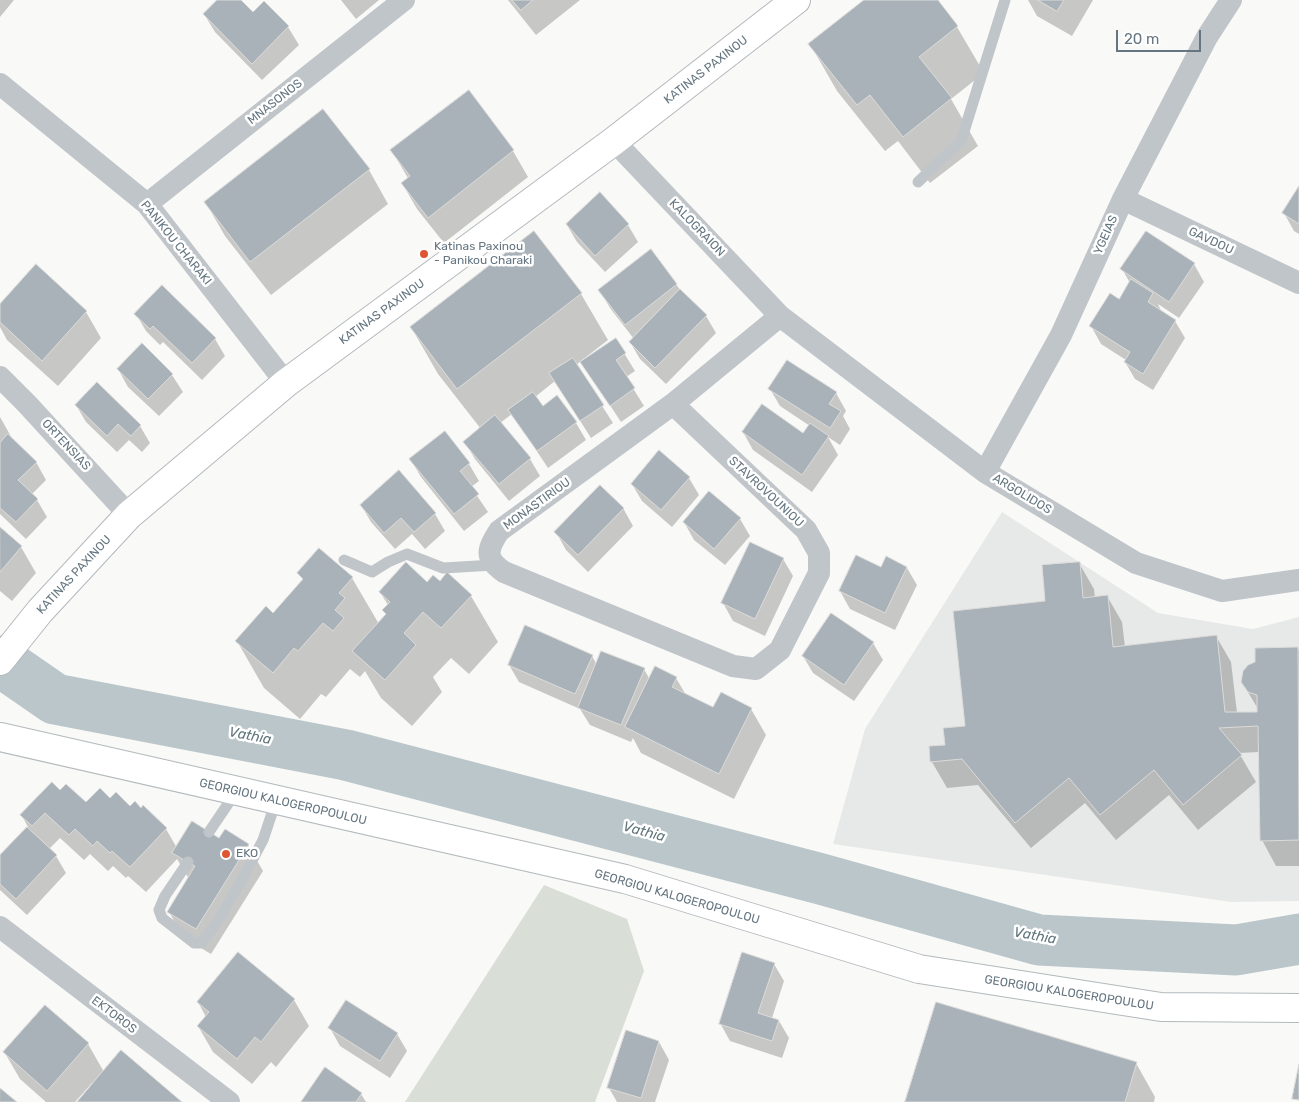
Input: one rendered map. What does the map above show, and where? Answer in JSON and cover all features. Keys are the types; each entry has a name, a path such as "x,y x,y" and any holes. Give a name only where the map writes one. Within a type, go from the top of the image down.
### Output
{"street":[{"name":"MNASONOS","path":"147,204 404,0"},
{"name":"KATINAS PAXINOU","path":"6,653 40,611 130,515 286,382 614,141 796,0"},
{"name":"YGEIAS","path":"985,472 1061,335 1122,200 1207,36 1231,0"},
{"name":"PANIKOU CHARAKI","path":"0,84 147,204 286,382"},
{"name":"KALOGRAION","path":"614,141 780,316"},
{"name":"GAVDOU","path":"1122,200 1299,283"},
{"name":"MONASTIRIOU","path":"494,564 489,556 490,544 499,531 672,404 780,316"},
{"name":"ARGOLIDOS","path":"780,316 985,472 1136,563 1222,591 1299,580"},
{"name":"ORTENSIAS","path":"0,378 27,404 130,515"},
{"name":"STAVROVOUNIOU","path":"494,564 504,572 732,666 756,669 780,650 819,573 819,553 806,530 672,404"},
{"name":"GEORGIOU KALOGEROPOULOU","path":"0,737 625,879 919,969 1160,1007 1299,1008"},
{"name":"EKTOROS","path":"0,928 229,1102"}],"lane":[{"path":"918,182 961,141 1005,0"},
{"path":"344,560 372,572 388,562 407,554 443,568 494,564"},
{"path":"209,832 237,791"},
{"path":"188,862 165,896 159,910 162,918 194,943 201,943 216,924 240,883 262,840 276,801"}],"shaded area":[{"path":"1002,512 1158,613 1253,629 1299,617 1299,901 1231,902 833,844 865,729"},
{"path":"544,885 627,919 644,971 595,1102 405,1102"}],"building":[{"path":"217,0 241,0 253,12 264,1 289,26 252,64 203,14"},
{"path":"512,0 533,0 521,10"},
{"path":"864,0 938,0 958,26 919,57 952,98 903,137 870,95 857,105 808,44"},
{"path":"1038,0 1064,0 1057,11"},
{"path":"469,90 514,150 428,218 401,183 410,176 390,150"},
{"path":"323,109 370,169 250,262 204,202"},
{"path":"1299,186 1299,224 1282,213"},
{"path":"600,192 629,224 595,256 566,224"},
{"path":"534,231 582,293 457,389 410,327"},
{"path":"1146,231 1195,263 1169,302 1120,269"},
{"path":"651,249 677,284 625,325 598,290"},
{"path":"36,264 87,311 42,361 0,322 0,304"},
{"path":"1131,279 1153,293 1148,302 1176,320 1143,374 1124,362 1130,352 1089,326 1110,293 1119,299"},
{"path":"162,285 216,338 192,363 153,326 150,329 134,314"},
{"path":"680,289 707,315 655,368 629,342"},
{"path":"616,338 626,353 616,360 635,388 610,406 580,362"},
{"path":"142,343 173,374 148,399 117,369"},
{"path":"573,358 604,405 580,421 549,373"},
{"path":"787,360 837,392 829,404 841,411 830,428 768,389"},
{"path":"97,382 141,425 131,436 118,424 107,436 75,405"},
{"path":"533,392 543,406 557,395 577,422 537,451 508,410"},
{"path":"762,404 803,433 810,423 829,436 802,475 742,432"},
{"path":"495,415 531,458 499,484 463,442"},
{"path":"445,431 470,463 460,471 479,494 454,514 409,459"},
{"path":"8,434 37,462 18,480 38,499 16,522 0,508 0,443"},
{"path":"659,450 690,477 661,510 631,484"},
{"path":"399,470 436,513 414,532 401,518 384,533 360,505"},
{"path":"600,485 624,508 578,555 554,532"},
{"path":"709,491 741,518 714,549 683,522"},
{"path":"0,527 22,546 0,572"},
{"path":"750,542 784,558 755,619 721,603"},
{"path":"319,548 353,577 339,593 345,598 335,610 344,618 333,631 323,623 298,651 294,648 273,673 235,641 266,606 273,613 303,579 297,573"},
{"path":"856,555 881,567 886,556 907,567 885,613 839,591"},
{"path":"406,562 427,582 433,575 440,581 447,572 472,595 441,628 423,612 404,633 416,645 385,680 352,651 386,614 382,610 390,602 379,592"},
{"path":"1080,562 1083,598 1108,595 1113,647 1217,635 1225,712 1257,712 1257,695 1248,692 1241,682 1243,671 1248,665 1255,662 1255,648 1298,647 1299,840 1260,841 1258,726 1219,728 1242,755 1183,805 1154,770 1100,815 1069,778 1015,823 962,759 930,762 929,746 945,745 943,728 965,726 953,611 1045,601 1042,565"},
{"path":"831,613 874,642 844,685 802,656"},
{"path":"525,625 593,655 575,694 508,665"},
{"path":"601,651 645,668 621,725 578,708"},
{"path":"655,666 677,677 672,687 713,707 721,692 752,708 719,774 625,727"},
{"path":"52,782 60,790 66,784 86,802 100,788 110,798 116,792 130,806 135,801 141,808 143,805 167,828 130,867 97,841 93,846 75,829 69,835 45,813 32,826 20,815"},
{"path":"192,821 219,838 225,829 249,844 196,929 167,912 195,866 172,853"},
{"path":"27,827 57,855 16,899 0,884 0,855"},
{"path":"238,952 295,999 261,1042 255,1037 237,1059 197,1026 209,1012 197,1002"},
{"path":"742,952 775,963 758,1013 779,1020 772,1041 719,1024"},
{"path":"346,1000 398,1033 380,1061 328,1028"},
{"path":"936,1002 1137,1062 1125,1102 905,1102"},
{"path":"45,1005 89,1043 47,1091 3,1052"},
{"path":"626,1030 659,1041 641,1098 607,1088"},
{"path":"121,1050 182,1102 77,1102"},
{"path":"1299,1064 1299,1100 1292,1099"},
{"path":"325,1067 362,1093 356,1102 301,1102"},
{"path":"0,1088 17,1102 0,1102"}],"waterway":[{"name":"Vathia","path":"0,661 55,699 346,755 821,879 1039,940 1236,950 1299,939"}],"place":[{"name":"Katinas Paxinou - Panikou Charaki","path":"424,254"},
{"name":"EKO","path":"226,854"}]}
